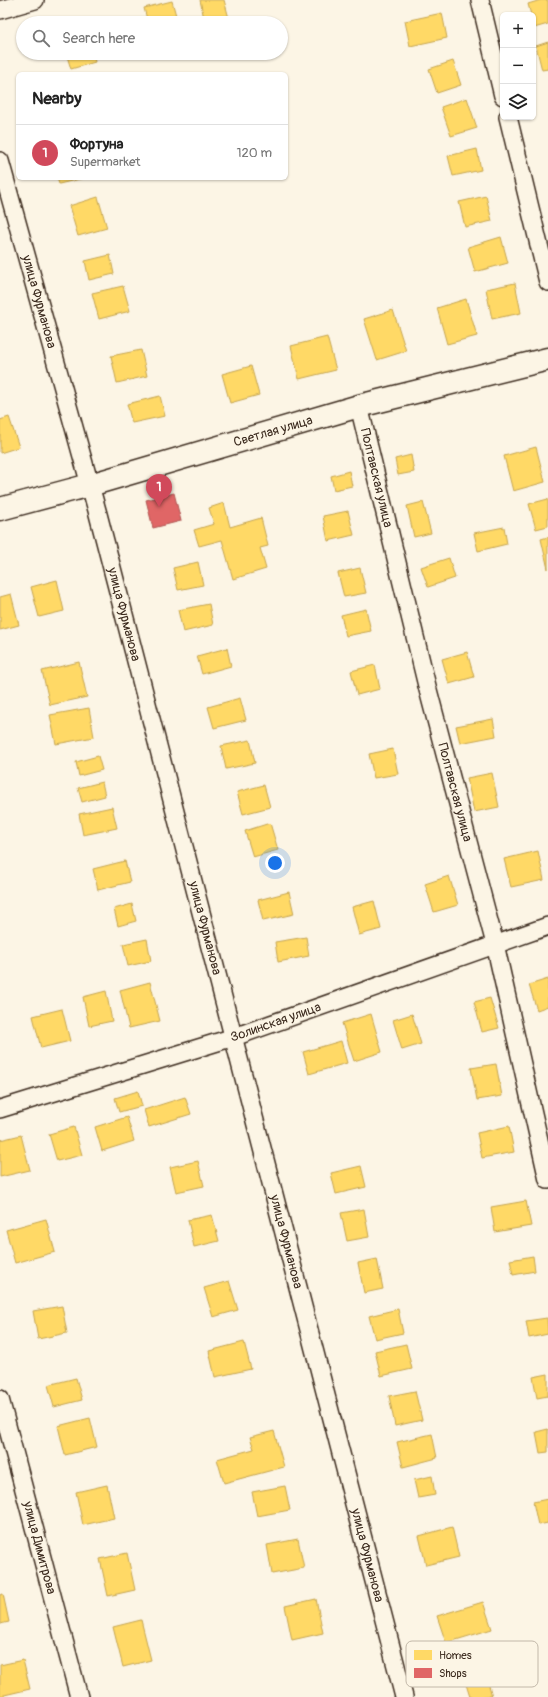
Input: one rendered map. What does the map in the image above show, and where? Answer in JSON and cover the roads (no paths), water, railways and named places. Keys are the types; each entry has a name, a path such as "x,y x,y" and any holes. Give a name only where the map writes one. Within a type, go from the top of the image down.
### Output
{"main road":[{"name":"Светлая улица","path":"0,509 90,485 359,406 548,359"}],"street":[{"path":"0,10 35,0"},
{"path":"480,0 500,84"},
{"path":"509,120 548,282"},
{"name":"улица Фурманова","path":"0,161 90,485 404,1697"},
{"name":"Полтавская улица","path":"359,406 427,686 496,944 548,1180"},
{"name":"Золинская улица","path":"0,1109 234,1037 548,926"},
{"name":"улица Димитрова","path":"0,1399 79,1697"}],"place":[{"name":"Фортуна","path":"159,507"}]}
